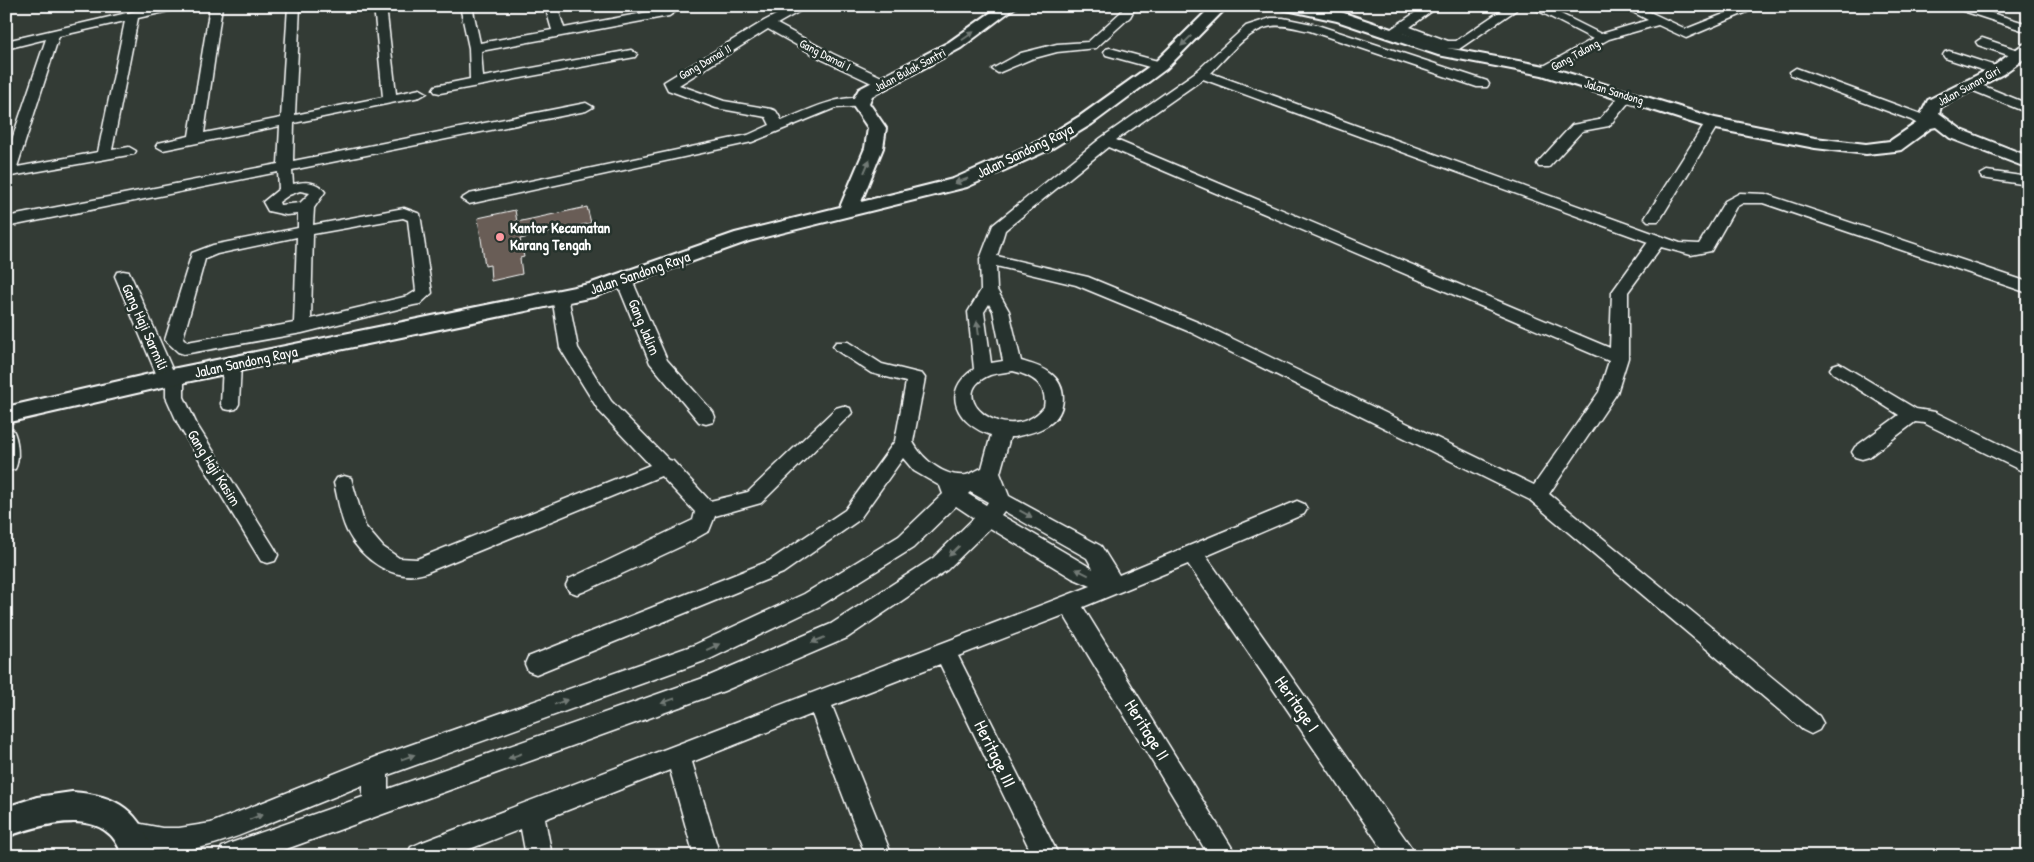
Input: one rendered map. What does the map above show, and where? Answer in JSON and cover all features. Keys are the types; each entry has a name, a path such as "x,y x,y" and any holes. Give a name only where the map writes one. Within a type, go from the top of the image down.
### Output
{"street":[{"path":"6,45 174,6"},
{"path":"196,138 216,6"},
{"path":"286,190 284,167 294,6"},
{"path":"380,6 390,99"},
{"path":"466,6 476,48 477,81"},
{"path":"551,6 559,32"},
{"path":"768,24 804,6"},
{"name":"Jalan Bulak Santri","path":"848,210 874,148 876,128 860,102 866,93 955,46 1010,6"},
{"path":"998,69 1026,56 1057,48 1092,45 1126,14 1130,6"},
{"name":"Jalan Sandong Raya","path":"6,415 232,364 593,290 742,237 960,183 1004,165 1045,145 1086,120 1160,66 1221,6"},
{"name":"Jalan Sandong","path":"1287,6 1396,31 1444,52 1545,71 1712,123 1816,143 1866,149 1895,146 1932,122"},
{"path":"1396,31 1433,6"},
{"path":"1535,6 1594,36 1604,38"},
{"path":"1627,6 1684,34 1755,6"},
{"path":"1725,6 1740,13"},
{"path":"1954,6 2028,28"},
{"path":"1396,31 1446,45 1459,45 1510,10"},
{"path":"476,48 668,12"},
{"path":"104,156 132,16"},
{"name":"Gang Talang","path":"1545,71 1604,38 1659,21"},
{"path":"1012,365 1001,311 989,290 988,259 998,228 1106,141 1202,74 1250,29 1271,22 1283,22 1313,28 1482,84"},
{"name":"Gang Damai I","path":"768,24 828,57 884,83"},
{"name":"Gang Damai II","path":"768,24 674,79 671,85 721,105 766,112 771,114 779,128"},
{"path":"54,34 7,173 129,151"},
{"path":"1982,42 2024,53"},
{"path":"1110,52 1160,66"},
{"name":"Jalan Sunan Giri","path":"2024,53 1997,71 1934,104 1930,114 1932,122 1956,134 2028,163"},
{"path":"440,89 631,54"},
{"path":"1949,55 1997,71"},
{"path":"1796,72 1932,122"},
{"path":"1202,74 1658,240 1691,250 1705,248 1730,204 1740,198 1765,199 2028,288"},
{"path":"1969,84 2028,110"},
{"path":"163,146 420,93"},
{"path":"1544,164 1577,128 1604,123 1627,96"},
{"path":"469,199 752,138 833,104 860,102"},
{"path":"6,222 586,108"},
{"path":"1654,218 1712,123"},
{"path":"1106,141 1619,358"},
{"path":"1987,175 2028,180"},
{"path":"312,187 318,192 316,200 306,207 293,211 281,211 273,208 271,202 276,196 286,190 312,187"},
{"path":"302,327 306,207"},
{"path":"404,213 414,217 424,293 414,300 302,327 184,348 174,340 198,256 214,250 305,231 404,213"},
{"path":"1537,495 1608,393 1619,358 1620,292 1658,240"},
{"path":"988,259 1046,271 1082,281 1196,328 1537,495 1811,723"},
{"name":"Gang Haji Sarmili","path":"123,276 171,377"},
{"name":"Gang Jalim","path":"624,280 659,363 706,417"},
{"path":"983,370 976,312 989,290"},
{"path":"560,296 569,348 605,406 666,466 706,510"},
{"path":"536,664 776,568 852,515 904,442 916,378 877,369 842,346"},
{"path":"230,404 232,364"},
{"path":"1012,365 1032,370 1047,380 1055,393 1054,408 1042,421 1024,429 1002,431 981,424 966,412 962,396 968,381 983,370 1012,365"},
{"path":"1839,369 1912,414 1928,417 2028,467"},
{"name":"Gang Haji Kasim","path":"171,377 175,397 188,426 268,555"},
{"path":"706,510 754,498 844,414"},
{"path":"1862,452 1912,414"},
{"path":"995,508 990,473 1002,431"},
{"path":"6,435 8,464"},
{"path":"904,442 911,456 921,466 995,508 1079,572 1114,586"},
{"path":"344,483 356,529 376,553 395,566 418,567 666,466"},
{"path":"15,815 65,807 93,809 115,818 134,845 187,841 211,835 376,768 711,648 812,600 906,542 956,486 990,473"},
{"path":"230,856 716,684 839,631 940,564 995,508"},
{"path":"420,856 1069,604 1297,509"},
{"path":"577,585 677,539 702,525 706,510"},
{"name":"Heritage I","path":"1192,553 1402,856"},
{"name":"Heritage II","path":"1069,604 1224,856"},
{"name":"Heritage III","path":"945,652 1046,856"},
{"path":"818,701 879,856"},
{"path":"678,756 707,856"},
{"path":"375,805 376,768"},
{"path":"531,813 539,856"}],"building":[{"path":"587,207 591,223 520,239 524,257 520,258 522,274 491,281 490,265 485,266 478,218 515,210 517,222"}],"place":[{"name":"Kantor Kecamatan Karang Tengah","path":"500,237"}]}
